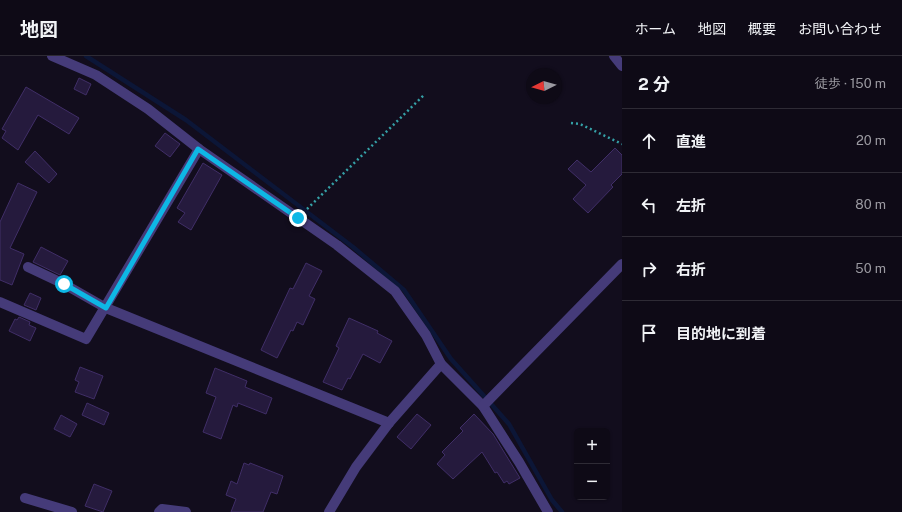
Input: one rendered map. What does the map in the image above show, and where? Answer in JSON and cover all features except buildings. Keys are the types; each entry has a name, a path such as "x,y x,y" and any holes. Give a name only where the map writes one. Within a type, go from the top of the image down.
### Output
{"street":[{"path":"52,56 70,59 148,109 198,149 338,245 395,291 426,335 441,364 483,406 519,462 548,512"},
{"path":"614,56 622,66"},
{"path":"0,302 86,339 106,308 198,149"},
{"path":"483,406 622,264"},
{"path":"28,267 64,284 106,308 390,422"},
{"path":"329,512 356,467 390,422 441,364"},
{"path":"25,498 72,512"},
{"path":"159,512 162,508 186,512"}],"path":[{"path":"298,218 424,95"},
{"path":"571,123 580,124 622,144"}],"waterway":[{"path":"86,56 186,120 353,247 404,290 451,359 509,424 552,500 562,512"}],"route":[{"path":"64,284 106,308 198,149 298,218"}]}
